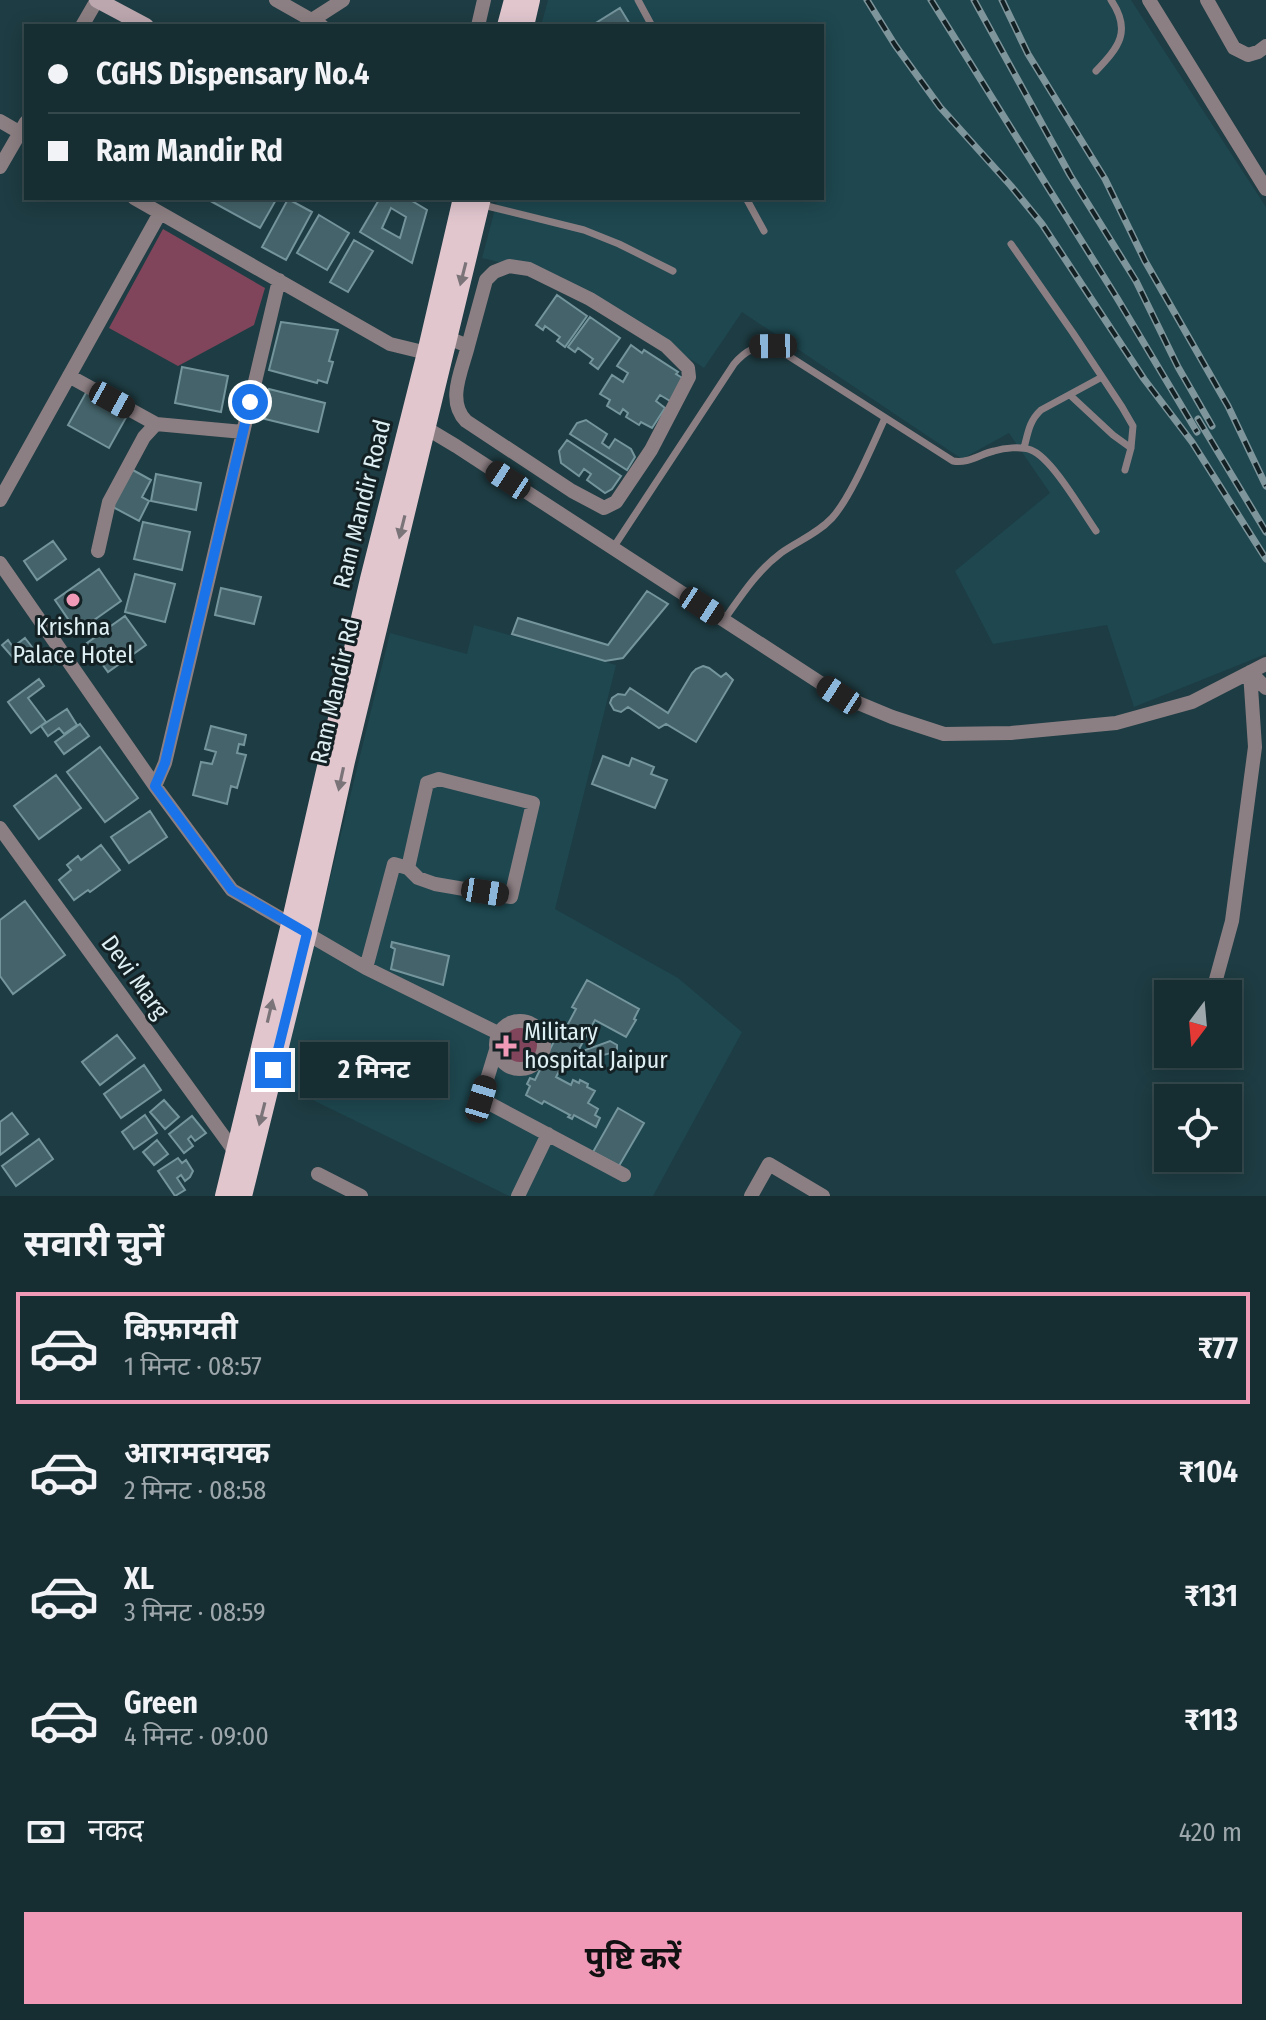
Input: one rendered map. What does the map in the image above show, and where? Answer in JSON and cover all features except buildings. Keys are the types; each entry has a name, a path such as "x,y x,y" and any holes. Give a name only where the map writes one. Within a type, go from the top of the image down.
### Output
{"main road":[{"path":"508,24 514,0"},
{"path":"524,24 530,0"},
{"name":"Ram Mandir Rd","path":"242,1196 239,1160 345,761 417,425 448,338 473,200"},
{"name":"Ram Mandir Road","path":"417,425 427,353 473,200"},
{"path":"225,1196 239,1160"}],"street":[{"path":"83,24 97,0 142,24"},
{"path":"276,0 317,23 343,0"},
{"path":"478,24 484,0"},
{"path":"1149,0 1266,189"},
{"path":"1207,0 1234,48 1248,55 1266,46"},
{"path":"0,121 24,130 0,167"},
{"path":"137,200 390,344 427,353"},
{"path":"0,500 160,213"},
{"path":"509,266 529,269 590,299 666,346 688,368 689,377 651,450 616,502 604,508 572,491 458,413 456,392 468,346 486,280 494,272 509,266"},
{"path":"155,786 165,763 279,280"},
{"path":"448,338 468,346"},
{"path":"69,376 156,424 243,432"},
{"path":"98,551 109,502 144,437 156,424"},
{"path":"417,425 839,695 944,734 1011,733 1116,723 1192,702 1266,664"},
{"path":"0,563 155,786 232,890 366,968 498,1033"},
{"path":"1216,980 1232,921 1261,693 1250,672"},
{"path":"366,968 394,864 408,868 418,878 435,884 511,897 533,803 439,779 427,783 408,868"},
{"name":"Devi Marg","path":"0,828 239,1160"},
{"path":"496,1050 508,1066 524,1069 537,1062 544,1049 544,1040 532,1024 524,1021 508,1024 498,1033 481,1099 624,1175"},
{"path":"518,1196 548,1134"},
{"path":"751,1196 769,1164 823,1196"},
{"path":"318,1174 361,1196"}],"lane":[{"path":"638,0 651,24"},
{"path":"1096,71 1121,40 1121,20 1111,0"},
{"path":"473,200 584,230 673,271"},
{"path":"747,200 764,231"},
{"path":"1011,244 1133,426 1125,470"},
{"path":"613,548 734,364 757,346 773,346 953,461 976,459 995,451 1024,448 1035,451 1049,462 1096,531"},
{"path":"1024,448 1033,417 1102,377"},
{"path":"1070,395 1131,448"},
{"path":"724,620 756,575 778,555 818,531 834,516 885,418"}],"shaded area":[{"path":"548,0 1131,0 1266,207 1266,654 1134,707 1107,625 993,644 955,571 1050,493 1009,433 962,459 742,312 704,368 560,276 482,258 497,200 824,200 824,24 542,24"},
{"path":"163,229 265,288 254,325 178,366 109,328"},
{"path":"474,625 616,665 555,909 678,978 742,1032 653,1196 509,1196 280,1084 390,633 467,654"},
{"path":"519,1023 534,1029 540,1044 534,1059 519,1065 504,1059 498,1044 504,1029"}],"railway":[{"path":"867,0 940,107 1042,224 1144,379 1192,442 1266,559"},
{"path":"931,0 1197,432"},
{"path":"974,0 1070,175 1136,281 1178,367 1212,426"},
{"path":"1002,0 1028,54 1105,179 1145,261 1228,406 1266,486"},
{"path":"1198,419 1266,532"}],"place":[{"name":"Krishna Palace Hotel","path":"73,600"},
{"name":"Military hospital Jaipur","path":"506,1046"}],"route":[{"path":"250,402 165,763 155,786 232,890 307,933 273,1070"}]}
